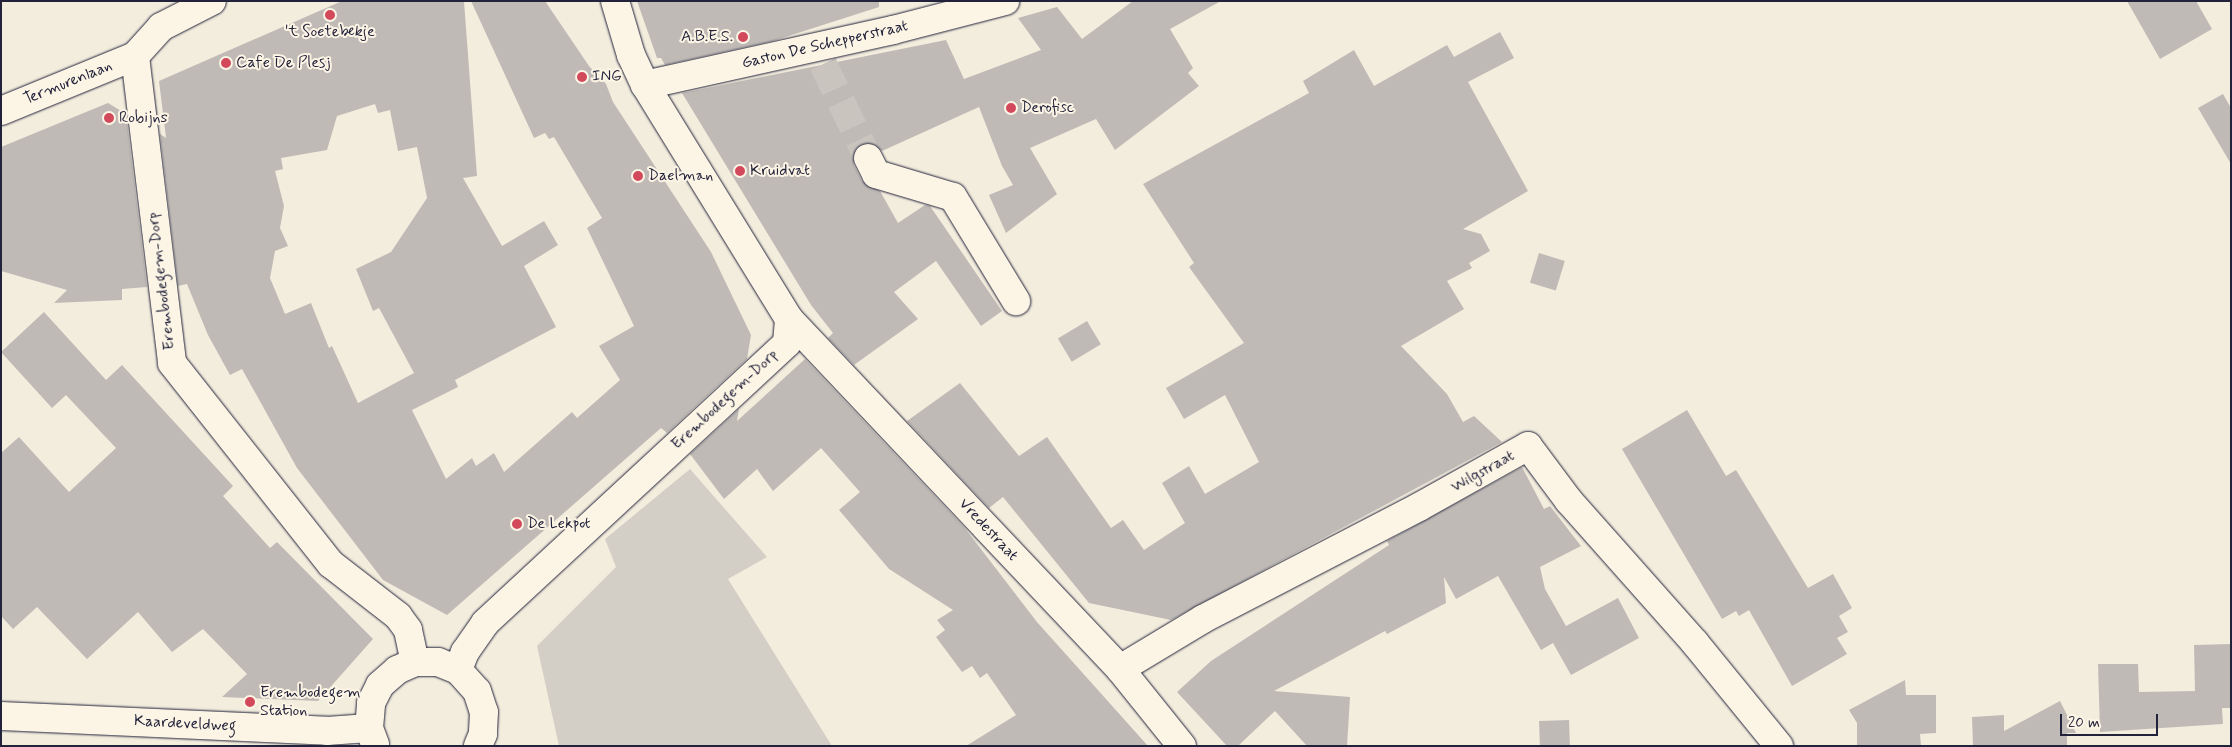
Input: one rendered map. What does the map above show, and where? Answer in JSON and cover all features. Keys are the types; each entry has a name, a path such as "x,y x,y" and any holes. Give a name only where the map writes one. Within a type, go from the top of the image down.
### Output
{"street":[{"path":"135,56 161,27 212,1"},
{"path":"616,1 631,55 645,85 789,319"},
{"name":"Gaston De Schepperstraat","path":"645,85 819,56 1005,1"},
{"name":"Termurenlaan","path":"1,111 135,56"},
{"name":"Erembodegem-Dorp","path":"135,56 172,363 331,564 398,616 408,630 415,662"},
{"path":"868,158 876,174 953,197 1016,301"},
{"name":"Erembodegem-Dorp","path":"458,670 465,652 485,623 786,344 789,319"},
{"name":"Vredestraat","path":"789,319 1120,669 1182,746"},
{"name":"Wilgstraat","path":"1120,669 1203,619 1419,507 1528,446 1569,501 1695,643 1779,746"},
{"path":"372,737 371,704 380,685 397,670 415,662 438,662 458,670 477,691 484,712 483,734 478,746"},
{"name":"Kaardeveldweg","path":"1,716 327,731 372,737"}],"shaded area":[{"path":"690,469 767,557 728,579 832,746 559,746 537,646 616,567 605,539"}],"building":[{"path":"342,1 464,1 477,176 463,178 502,246 544,221 558,245 524,266 556,327 455,380 458,387 412,410 446,479 472,458 476,466 494,453 504,472 572,412 577,418 620,380 599,346 634,326 587,228 602,218 554,137 549,139 545,133 534,138 471,1 545,1 589,66 606,84 613,102 711,252 751,335 747,359 667,433 661,428 447,615 383,580 297,468 242,369 230,375 208,335 187,284 178,286 160,134 166,138 159,81","holes":["375,104 378,113 390,110 398,151 417,147 427,198 391,252 356,269 373,311 379,308 414,373 358,403 332,346 329,348 311,303 285,314 270,278 275,251 288,246 280,228 284,206 275,171 283,169 281,158 327,150 337,116"]},
{"path":"637,1 879,1 879,7 773,41 665,65 661,58 657,58"},
{"path":"1133,1 1221,1 1170,29 1193,68 1188,73 1199,86 1115,150 1096,119 1030,148 1057,194 1006,233 989,195 1013,185 1002,166 979,107 882,151 869,142 855,149 854,165 862,181 880,191 898,223 925,205 930,206 1002,311 981,326 936,261 894,292 918,319 854,365 828,338 833,333 811,305 682,93 946,40 964,79 1041,50 1018,18 1057,7 1082,39"},
{"path":"2127,1 2196,1 2212,29 2160,59"},
{"path":"1500,32 1514,58 1468,82 1528,191 1463,229 1481,234 1490,251 1469,263 1472,268 1447,281 1464,309 1401,346 1447,394 1463,422 1474,416 1502,442 1171,620 1089,603 1003,497 989,508 907,421 960,383 1019,456 1047,437 1111,528 1123,520 1144,550 1185,523 1162,483 1189,466 1205,494 1259,462 1225,395 1184,419 1166,388 1244,343 1189,267 1194,263 1143,184 1309,93 1303,81 1354,50 1374,86 1447,45 1454,57"},
{"path":"2223,94 2231,108 2231,164 2198,108"},
{"path":"108,103 126,114 147,287 122,289 122,300 54,303 67,290 1,271 1,147"},
{"path":"1539,253 1565,261 1556,291 1530,283"},
{"path":"44,312 106,380 122,365 233,486 223,496 270,548 277,542 373,639 318,701 222,697 247,674 203,629 172,652 138,612 87,659 37,607 13,629 1,616 1,453 19,437 69,492 116,448 66,395 52,408 1,352"},
{"path":"1087,321 1101,344 1072,362 1058,339"},
{"path":"805,359 964,527 1037,622 1148,746 966,746 1016,715 987,673 980,678 972,666 962,672 936,637 945,630 937,620 953,610 889,569 839,510 860,492 821,448 773,491 757,469 724,499 690,454 739,409 737,421"},
{"path":"1687,410 1726,476 1736,470 1808,588 1833,574 1852,608 1839,616 1848,632 1837,638 1847,654 1792,686 1749,610 1739,616 1736,611 1722,619 1622,449"},
{"path":"1522,467 1544,509 1550,506 1581,546 1540,567 1545,589 1566,626 1618,598 1639,638 1571,675 1553,643 1541,650 1498,576 1456,599 1444,577 1446,603 1387,634 1385,631 1274,691 1350,697 1347,746 1307,746 1275,711 1238,746 1227,746 1177,692 1211,661 1389,545 1387,541"},
{"path":"2231,644 2231,708 2222,708 2223,724 2100,732 2098,664 2138,664 2139,692 2195,691 2194,645"},
{"path":"1905,680 1906,695 1936,695 1936,733 1920,734 1921,746 1857,746 1857,723 1849,710"},
{"path":"2060,701 2076,733 2067,733 2067,746 1973,746 1972,717 2004,715 2004,731"},
{"path":"1569,720 1570,746 1540,746 1539,721"}],"tunnel":[{"path":"823,64 868,158"}],"place":[{"name":"'t Soetebekje","path":"330,15"},
{"name":"A.B.E.S.","path":"743,37"},
{"name":"Cafe De Plesj","path":"226,63"},
{"name":"ING","path":"582,77"},
{"name":"Derofisc","path":"1011,108"},
{"name":"Robijns","path":"109,118"},
{"name":"Kruidvat","path":"740,171"},
{"name":"Daelman","path":"638,176"},
{"name":"De Lekpot","path":"517,524"},
{"name":"Erembodegem Station","path":"250,702"}]}
